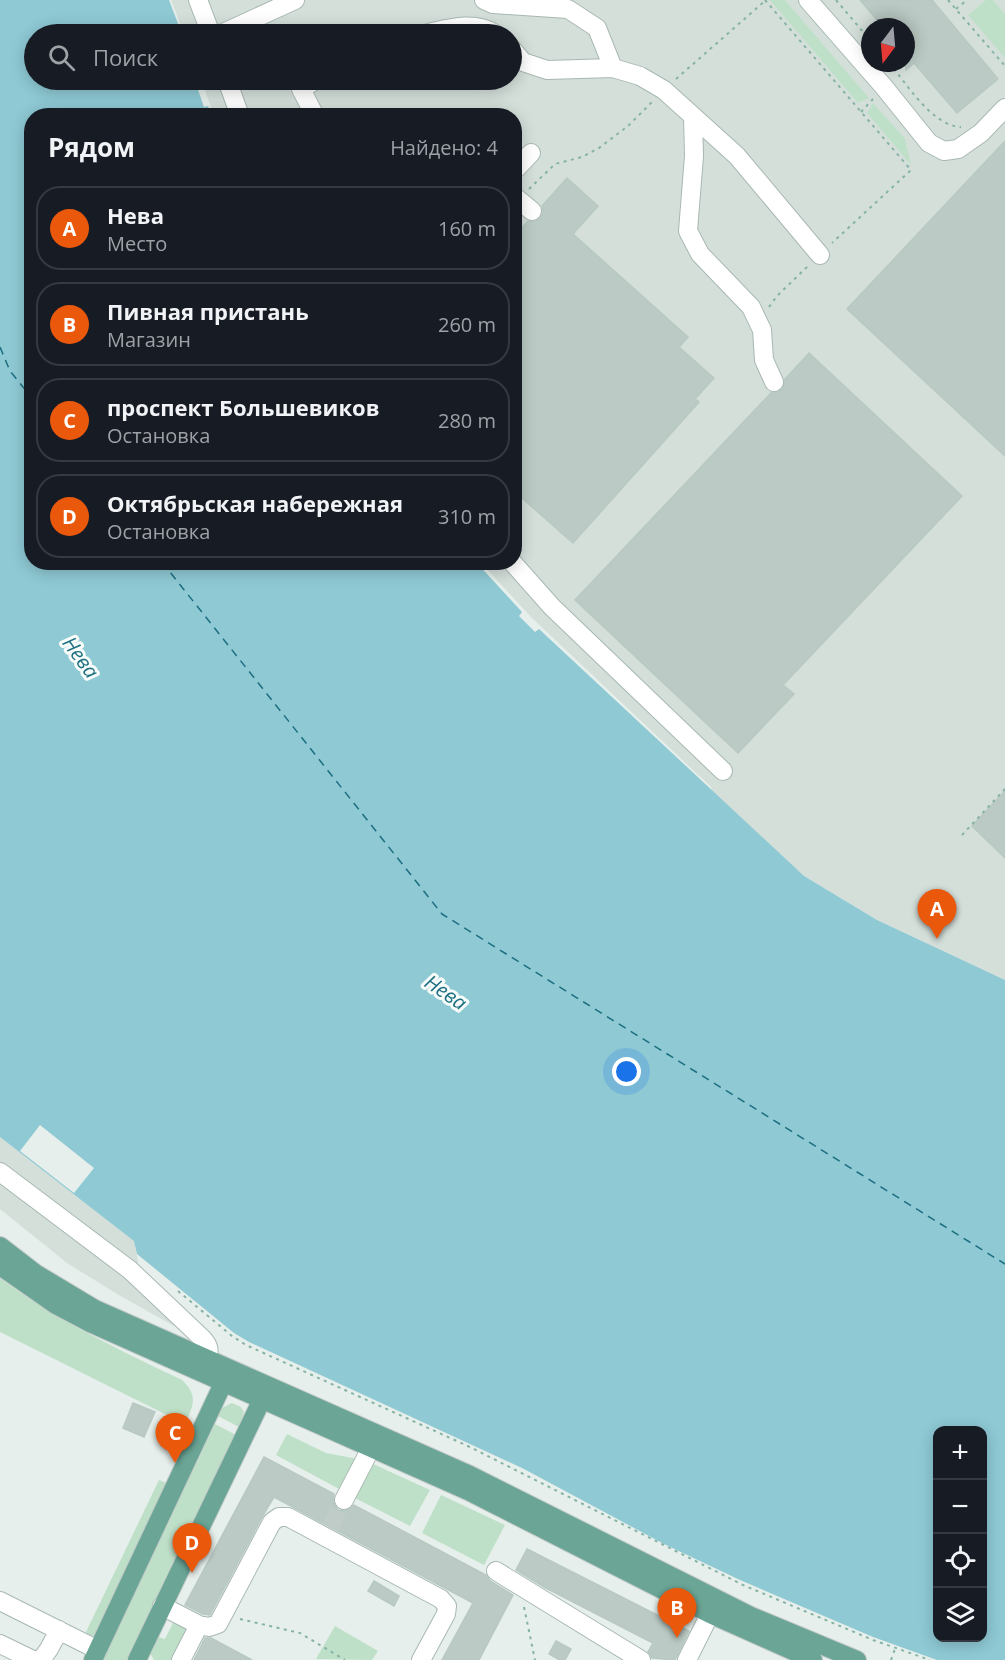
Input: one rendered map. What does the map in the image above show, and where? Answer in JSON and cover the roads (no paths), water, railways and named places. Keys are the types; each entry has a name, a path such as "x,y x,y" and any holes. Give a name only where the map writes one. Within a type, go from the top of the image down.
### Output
{"main road":[{"path":"0,1246 35,1273 94,1309 207,1359 227,1376"},
{"path":"0,1266 56,1305 90,1323 470,1475 751,1616 857,1660"},
{"path":"96,1655 227,1376"},
{"path":"265,1393 371,1449 468,1491 710,1614 813,1660"},
{"path":"139,1659 162,1606 265,1393"}],"lane":[{"path":"198,0 207,24"},
{"path":"243,24 295,0"},
{"path":"808,0 930,143 944,151 958,149 973,139 1005,108"},
{"path":"491,24 489,2 568,9 597,28 613,68"},
{"path":"522,61 548,70 613,68 640,76 664,90 737,156 820,255"},
{"path":"231,90 237,108"},
{"path":"302,90 311,108"},
{"path":"693,116 694,156 688,231 700,254 751,307 762,330 764,360 774,382"},
{"path":"522,163 531,153"},
{"path":"519,570 552,607 723,771"},
{"path":"0,1172 130,1270 204,1339 209,1350 207,1359"},
{"path":"344,1500 371,1449"},
{"path":"162,1606 199,1625 209,1627 218,1624 272,1522 279,1517 288,1517 327,1532 441,1599 447,1606 446,1614 421,1660"},
{"path":"496,1571 640,1660"},
{"path":"0,1601 58,1630 96,1655"},
{"path":"687,1660 710,1614"},
{"path":"181,1660 199,1625"},
{"path":"42,1660 50,1649 58,1630"},
{"path":"0,1644 33,1660"}],"water":[{"name":"Нева","path":"0,0 169,0 178,24 24,24 24,90 198,90 204,107 209,108 24,108 24,570 483,570 522,612 519,616 535,632 539,629 804,876 877,920 1005,980 1005,1660 937,1660 873,1637 740,1580 664,1544 524,1469 249,1342 234,1333 137,1254 134,1241 0,1137"}],"tunnel":[{"path":"330,1527 344,1500"}],"place":[{"name":"Нева","path":"937,939"},
{"name":"проспект Большевиков","path":"175,1463"},
{"name":"Октябрьская набережная","path":"192,1573"},
{"name":"Пивная пристань","path":"677,1638"}]}
